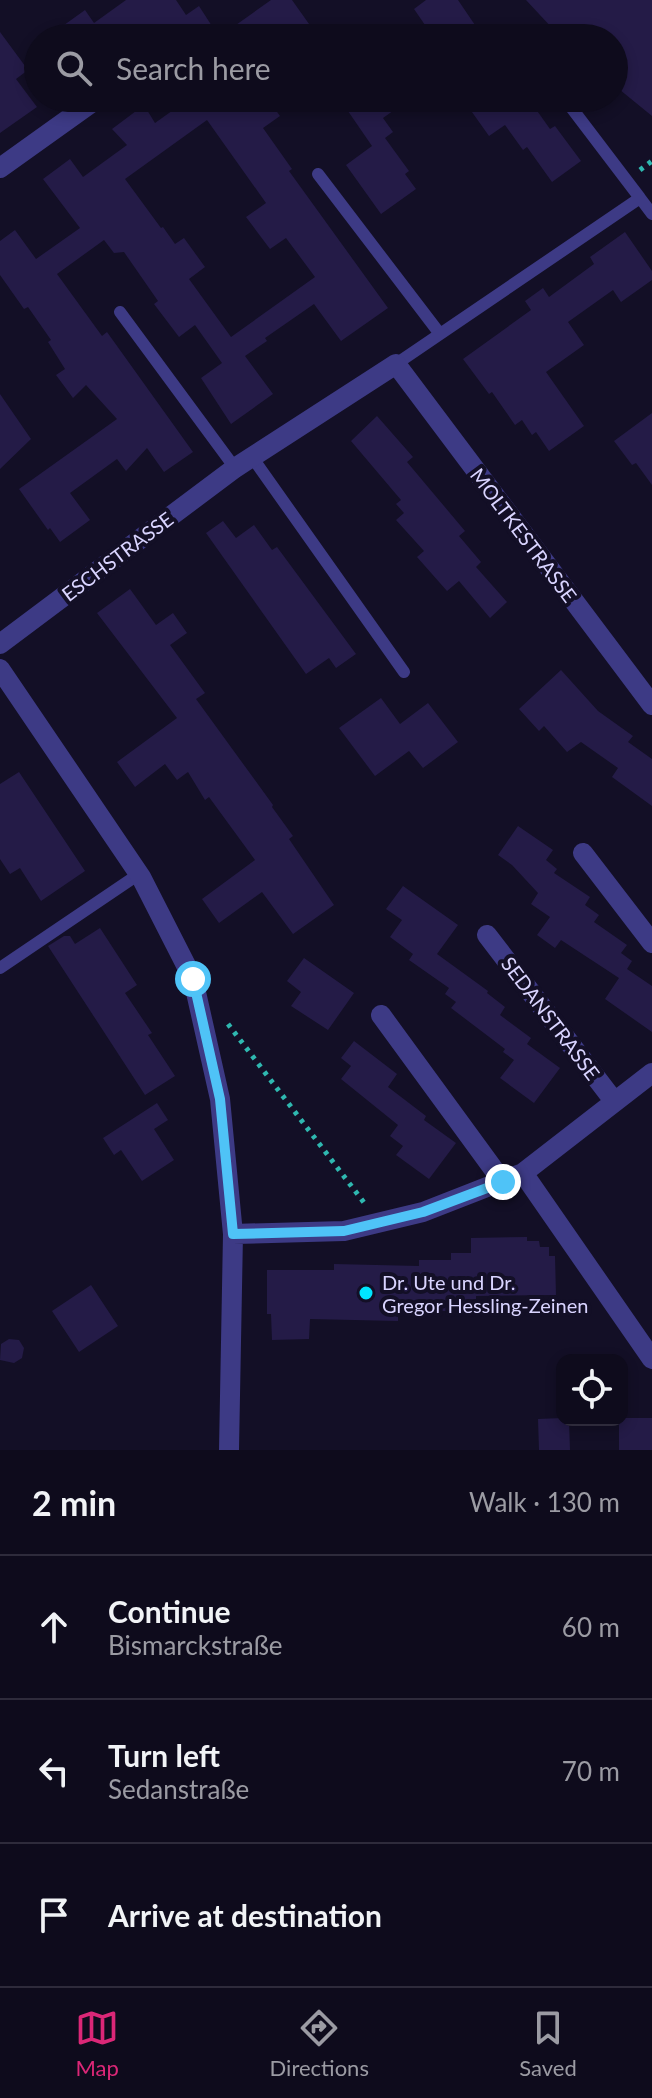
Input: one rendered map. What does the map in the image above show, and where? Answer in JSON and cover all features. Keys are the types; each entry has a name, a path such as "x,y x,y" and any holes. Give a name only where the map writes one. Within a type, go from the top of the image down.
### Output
{"street":[{"path":"0,168 78,112"},
{"name":"ESCHSTRASSE","path":"0,644 235,468 396,364"},
{"name":"MOLTKESTRASSE","path":"396,364 652,705"},
{"path":"0,669 139,874 193,979 220,1099 233,1234 229,1450"},
{"path":"583,853 652,943"},
{"name":"SEDANSTRASSE","path":"487,935 614,1101"},
{"path":"381,1015 503,1182"},
{"path":"233,1234 344,1231 423,1212 503,1182 523,1173 652,1073"},
{"path":"523,1173 652,1359"}],"lane":[{"path":"575,112 652,214"},
{"path":"318,174 440,334"},
{"path":"396,364 640,198"},
{"path":"120,312 235,468"},
{"path":"252,457 404,672"},
{"path":"0,968 139,874"}],"path":[{"path":"225,1020 379,1222"}],"building":[{"path":"126,0 176,0 186,15 199,6 211,24 66,24 85,10 94,23"},
{"path":"271,0 292,0 309,24 237,24"},
{"path":"426,0 458,0 474,24 424,24 414,9"},
{"path":"526,0 652,0 652,116 628,96 628,24 548,24"},
{"path":"0,32 24,65 24,73 16,79 24,90 24,112 30,112 0,133"},
{"path":"135,112 148,112 155,123 170,112 277,112 280,116 263,128 292,169 289,171 388,308 341,341 314,304 265,338 267,341 245,356 273,394 231,424 201,378 222,363 195,325 179,337 154,304 158,301 124,252 114,253 104,240 57,274 102,336 107,332 193,452 164,472 147,448 126,471 117,459 70,493 90,520 60,542 19,489 117,419 86,385 73,398 56,375 65,369 48,342 51,340 0,275 0,241 15,230 36,259 80,228 43,179 70,159 83,177 127,145 112,129","holes":["207,120 266,203 246,217 270,249 286,238 315,277 231,337 189,279 205,267 184,238 175,244 125,179"]},
{"path":"349,112 391,112 383,118 393,132 385,138 409,171 405,174 416,189 381,214 346,165 372,146"},
{"path":"472,112 538,112 550,129 555,126 581,161 552,182 527,147 523,150 505,125 489,136"},
{"path":"625,232 652,271 652,280 621,302 613,290 568,322 584,345 546,372 584,426 549,451 536,432 532,435 522,420 515,425 463,359 531,310 525,301 543,288 549,297 594,264 590,257"},
{"path":"0,394 31,439 0,469"},
{"path":"652,413 652,485 614,441"},
{"path":"377,416 413,457 407,462 465,531 459,536 481,562 476,567 507,602 490,618 459,581 447,591 417,557 424,551 396,520 404,513 396,504 401,500 351,441"},
{"path":"223,521 236,538 254,525 272,550 277,547 356,654 336,668 329,658 306,674 206,533"},
{"path":"130,589 156,625 173,613 187,633 170,645 205,693 196,699 273,805 293,836 289,839 334,905 293,934 262,892 219,923 202,899 255,860 209,797 205,800 188,772 177,780 165,764 135,787 117,762 177,718 97,613"},
{"path":"561,670 598,711 633,736 628,742 652,759 652,806 612,777 618,768 581,742 567,752 544,726 539,731 519,709"},
{"path":"381,698 400,724 428,703 458,742 423,768 409,751 375,776 339,728"},
{"path":"19,772 85,871 41,901 20,868 10,874 0,859 0,784"},
{"path":"518,826 553,850 546,860 557,869 554,873 590,897 585,905 599,915 594,922 627,945 621,953 632,961 627,969 652,986 652,1032 605,999 619,978 561,940 555,948 537,935 550,917 531,904 538,893 498,855"},
{"path":"403,886 458,925 437,954 488,991 505,1007 500,1015 531,1038 527,1044 560,1068 534,1103 500,1078 514,1060 503,1052 505,1049 451,1008 456,1002 445,994 449,988 409,960 413,954 390,937 402,920 386,909"},
{"path":"100,928 137,985 125,993 152,1033 148,1035 175,1076 145,1095 48,946 64,936 70,936 75,944"},
{"path":"304,958 354,993 328,1030 291,1006 301,992 287,981"},
{"path":"354,1041 397,1074 388,1087 426,1116 424,1120 456,1143 429,1179 396,1155 403,1146 390,1136 398,1125 341,1079 351,1066 341,1058"},
{"path":"157,1103 168,1120 154,1129 174,1160 142,1181 121,1150 114,1155 103,1138"},
{"path":"527,1237 527,1241 539,1241 540,1247 549,1247 549,1256 555,1256 556,1295 476,1296 476,1299 462,1300 463,1311 440,1311 439,1303 398,1304 398,1321 310,1319 309,1339 272,1340 271,1314 267,1314 267,1270 334,1270 334,1264 419,1266 419,1260 451,1260 451,1253 471,1253 471,1238"},
{"path":"91,1285 118,1326 79,1352 52,1311"},
{"path":"9,1339 19,1340 24,1348 22,1358 14,1363 0,1360 1,1344"},
{"path":"556,1418 556,1426 569,1426 570,1450 539,1450 538,1419"},
{"path":"628,1418 652,1418 652,1450 619,1450 619,1426 628,1426"}],"place":[{"name":"Dr. Ute und Dr. Gregor Hessling-Zeinen","path":"366,1293"}],"route":[{"path":"193,979 220,1099 233,1234 344,1231 423,1212 503,1182"}]}
